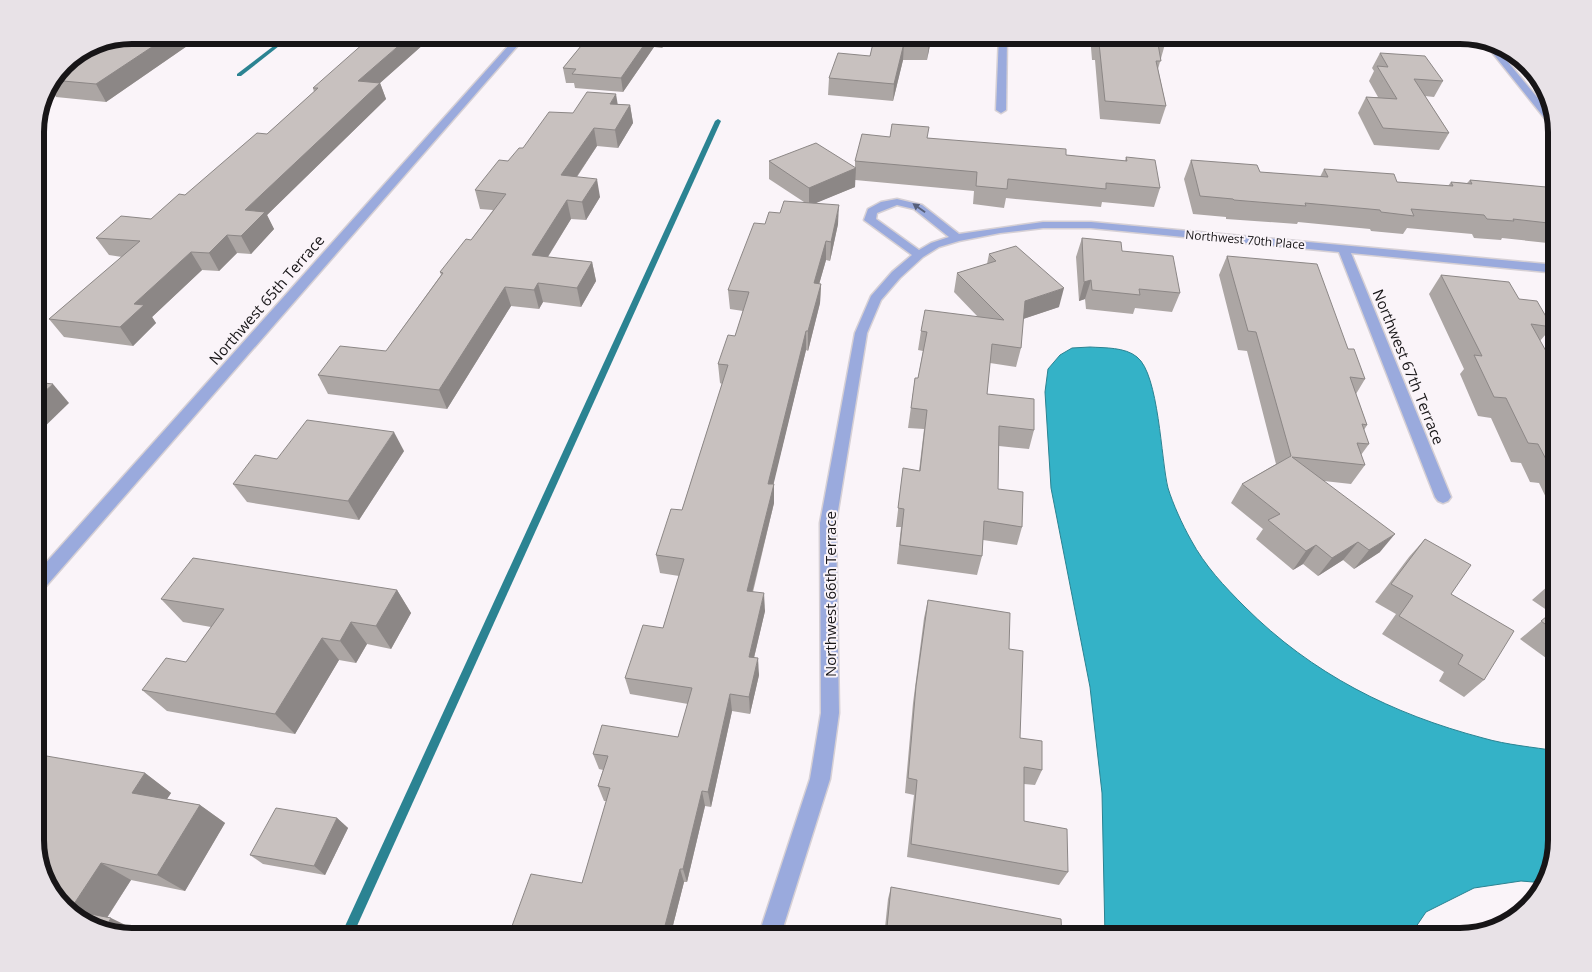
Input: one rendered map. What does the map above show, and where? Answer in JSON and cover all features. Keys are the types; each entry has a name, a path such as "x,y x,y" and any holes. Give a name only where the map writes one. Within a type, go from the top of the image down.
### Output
{"street":[{"name":"Northwest 65th Terrace","path":"44,577 514,44"},
{"path":"1002,110 1003,44"},
{"path":"1493,50 1547,116"},
{"path":"920,254 870,220 872,211 884,204 901,201 915,204 956,238"},
{"name":"Northwest 70th Place","path":"935,245 956,238 1043,225 1091,225 1548,268"},
{"name":"Northwest 66th Terrace","path":"772,928 820,779 830,713 828,523 861,333 875,299 896,275 920,254 935,245"},
{"name":"Northwest 67th Terrace","path":"1344,249 1443,497"}],"water":[{"path":"1090,347 1127,351 1137,357 1144,366 1155,399 1168,488 1181,521 1196,549 1215,575 1271,631 1326,672 1385,704 1417,717 1483,738 1548,750 1548,840 1545,863 1537,882 1521,881 1474,888 1426,912 1415,928 1105,928 1102,793 1090,687 1051,488 1045,392 1048,369 1060,355 1072,348"}],"building":[{"path":"156,44 96,84 60,81 78,62 98,50 121,45"},
{"path":"363,44 401,44 358,81 380,83 245,210 265,212 241,236 227,235 209,253 191,252 134,304 144,305 120,327 49,319 140,241 96,238 121,216 151,219 179,194 185,195 257,133 267,134 318,88 313,88"},
{"path":"583,44 645,44 621,78 572,74 576,69 563,68"},
{"path":"873,44 904,44 894,84 829,78 838,53 870,56"},
{"path":"1099,44 1158,44 1161,61 1156,61 1166,106 1105,101"},
{"path":"1380,53 1425,56 1443,81 1414,79 1449,133 1383,128 1366,97 1397,99 1377,66 1388,67"},
{"path":"587,92 616,94 610,104 630,105 615,130 594,128 561,175 597,179 582,202 567,200 532,255 592,262 577,288 538,283 534,290 505,287 439,390 318,375 340,346 386,351 443,273 440,272 466,239 471,240 506,194 475,190 499,160 508,161 519,148 523,148 549,112 573,113"},
{"path":"892,124 929,127 927,138 1066,149 1066,155 1127,161 1126,157 1155,160 1160,188 1106,183 1106,189 1008,179 1007,189 976,186 977,172 855,161 862,134 890,137"},
{"path":"816,143 856,168 809,188 769,161"},
{"path":"1191,160 1257,165 1260,172 1328,177 1324,169 1394,174 1397,182 1453,186 1451,182 1472,184 1470,180 1548,187 1548,223 1513,219 1514,221 1487,219 1484,215 1411,209 1414,216 1381,212 1380,210 1305,203 1306,206 1200,196"},
{"path":"784,201 839,205 831,242 826,241 814,283 821,284 808,331 806,331 768,484 774,484 747,591 764,593 749,657 758,658 749,697 730,694 708,792 702,791 683,869 680,869 664,928 511,928 531,874 582,883 610,788 598,786 608,756 593,754 602,725 678,737 692,688 625,678 643,625 663,628 684,559 656,555 671,509 682,510 728,365 718,364 728,335 735,336 749,292 728,290 754,223 765,224 769,212 780,213"},
{"path":"1082,238 1121,242 1122,251 1173,256 1180,293 1139,289 1140,295 1092,290 1091,280 1084,282"},
{"path":"1016,246 1064,288 1025,301 1021,348 992,344 987,394 1034,399 1034,430 999,426 998,489 1023,492 1022,527 984,521 982,556 900,545 904,509 898,508 903,468 920,471 927,410 911,408 915,378 918,378 927,332 921,331 925,310 1004,320 957,273 996,261 989,254"},
{"path":"1227,256 1317,264 1348,349 1354,349 1365,379 1350,377 1367,425 1362,424 1369,444 1357,443 1365,465 1292,457 1395,534 1369,550 1358,542 1332,558 1316,545 1306,551 1268,520 1280,514 1242,484 1291,456 1256,332 1248,331"},
{"path":"1441,275 1509,282 1519,299 1537,301 1548,320 1548,326 1531,324 1548,355 1548,463 1538,444 1528,443 1506,398 1494,397 1474,355 1482,356"},
{"path":"44,383 53,384 44,392"},
{"path":"307,420 394,432 348,501 233,484 255,455 277,459"},
{"path":"1425,539 1471,565 1451,594 1514,631 1484,680 1458,664 1463,655 1399,616 1413,596 1391,584"},
{"path":"193,558 397,590 376,626 351,622 340,641 322,638 275,714 142,690 166,658 186,662 224,609 161,599"},
{"path":"928,600 1010,613 1009,649 1023,651 1020,738 1042,741 1042,770 1024,767 1024,821 1067,829 1068,872 911,844 917,780 908,778 916,686"},
{"path":"1548,615 1548,626 1541,621"},
{"path":"44,756 145,773 132,793 200,805 157,875 101,863 73,905 62,894 50,874 47,863 44,846"},
{"path":"276,808 337,818 314,866 250,855"},
{"path":"891,887 1061,919 1062,928 887,928"},
{"path":"82,912 111,918 107,925 98,922"}],"waterway":[{"path":"239,75 279,44"},
{"path":"350,928 718,121"}]}
